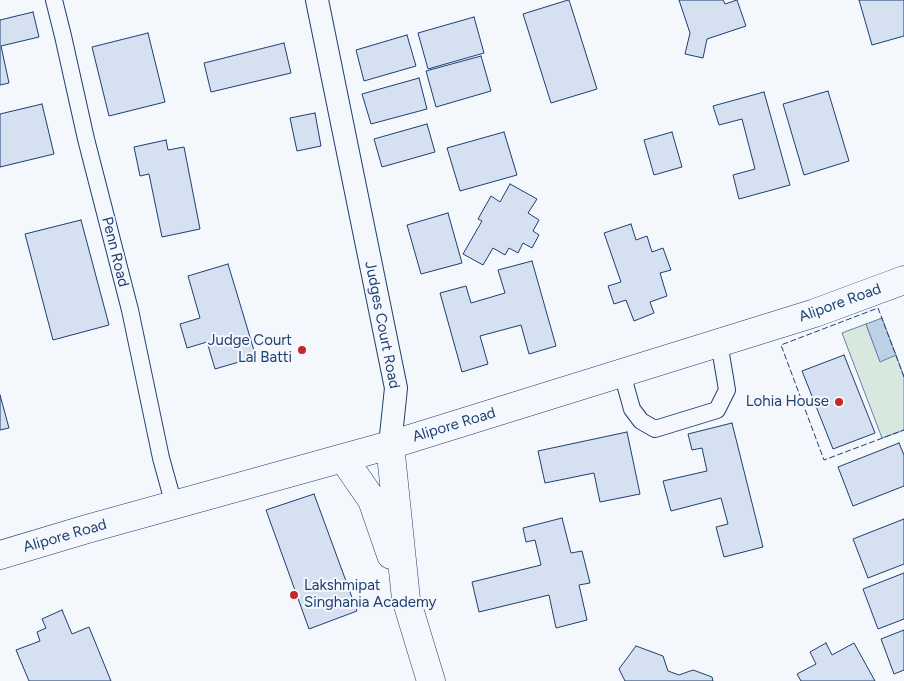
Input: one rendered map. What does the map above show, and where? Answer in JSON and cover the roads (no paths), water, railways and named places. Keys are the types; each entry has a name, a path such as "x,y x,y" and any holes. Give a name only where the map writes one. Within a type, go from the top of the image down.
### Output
{"highway":[{"name":"Alipore Road","path":"0,555 86,529 390,445 815,313 904,280"},
{"name":"Judges Court Road","path":"390,445 406,599 430,681"},
{"path":"344,458 372,500 406,599"}],"main road":[{"name":"Judges Court Road","path":"317,0 396,388 390,445"}],"street":[{"name":"Penn Road","path":"54,0 86,140 130,310 161,458 174,505"},
{"path":"622,373 632,408 641,422 655,429 717,410 728,390 717,343"}],"water":[{"path":"882,318 896,355 880,362 866,324"}],"place":[{"name":"Judge Court Lal Batti","path":"302,350"},
{"name":"Lohia House","path":"839,402"},
{"name":"Lakshmipat Singhania Academy","path":"294,595"}]}
